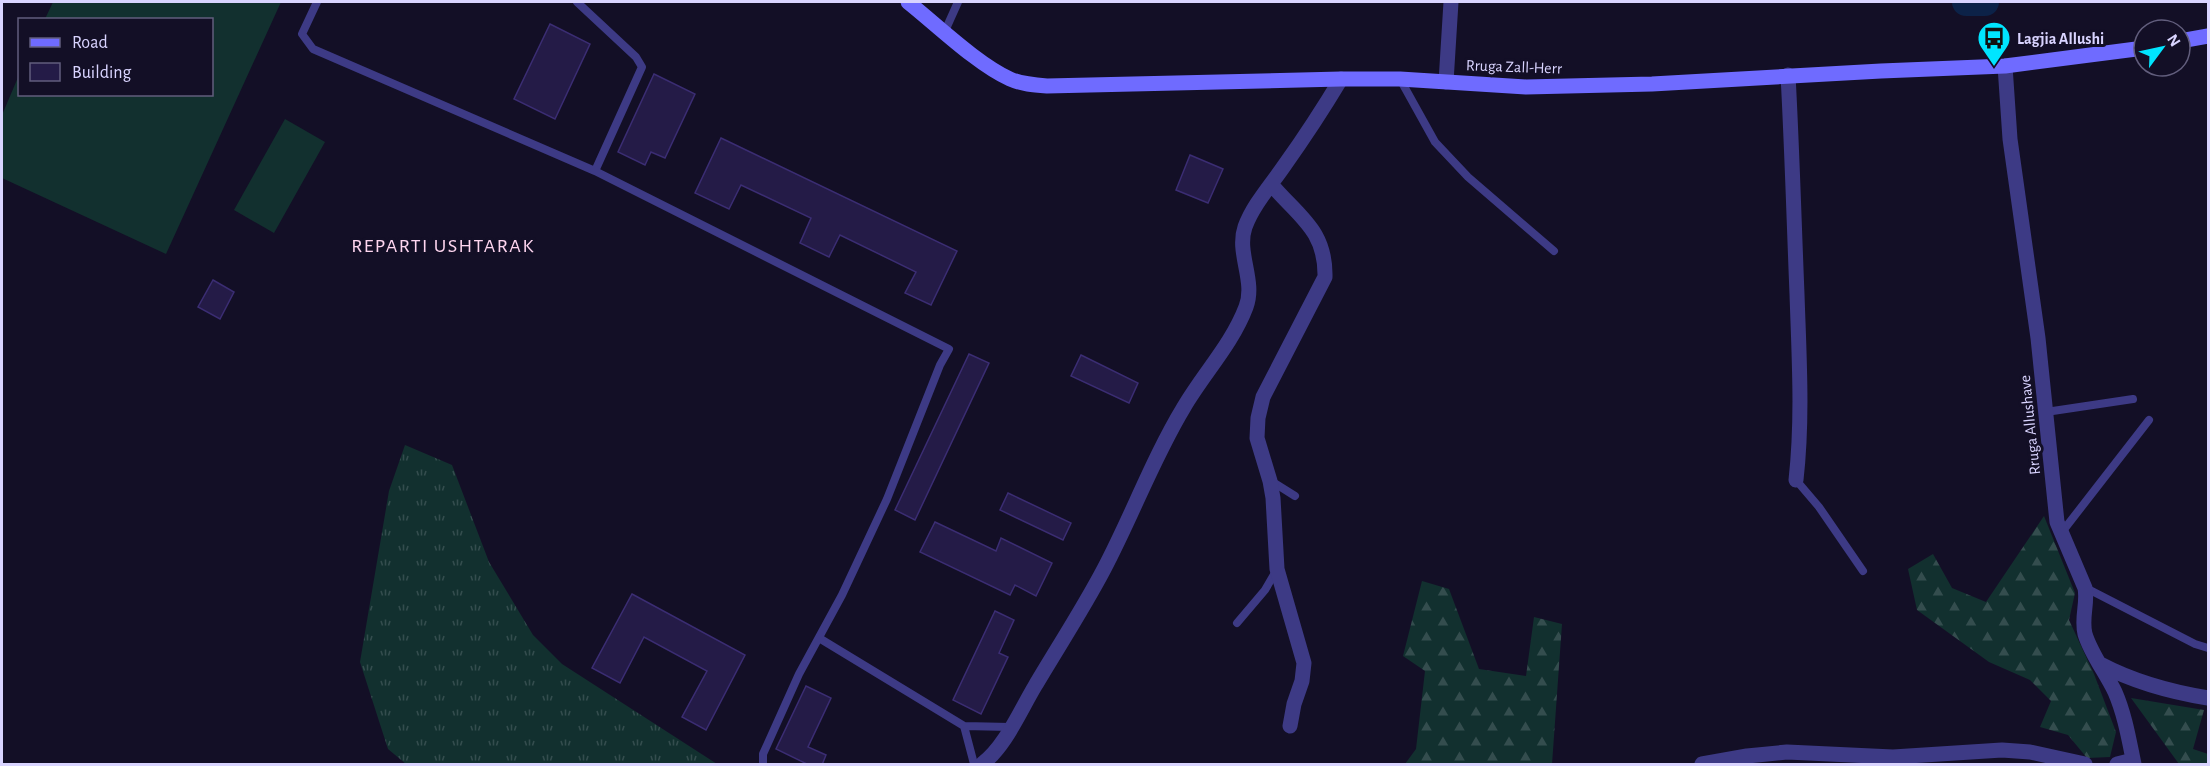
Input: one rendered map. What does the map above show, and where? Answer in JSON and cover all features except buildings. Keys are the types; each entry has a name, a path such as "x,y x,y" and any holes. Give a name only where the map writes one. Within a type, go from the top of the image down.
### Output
{"main road":[{"name":"Rruga Zall-Herr","path":"908,2 991,68 1011,79 1047,86 1341,79 1400,79 1526,87 1652,84 1788,75 2005,66 2132,50"},
{"path":"2192,39 2208,36"}],"street":[{"path":"1446,82 1451,2"},
{"name":"Rruga Allushave","path":"2005,66 2010,140 2038,338 2056,522 2086,593"},
{"path":"1788,75 1800,389 1800,445 1796,480"},
{"path":"982,765 995,752 1010,728 1104,569 1184,405 1215,363 1241,319 1247,304 1249,286 1242,244 1245,228 1252,212 1309,131 1341,79"},
{"path":"1271,184 1313,230 1323,245 1326,261 1325,277 1263,397 1258,418 1257,438 1270,481 1277,569 1304,663 1302,681 1294,704 1290,726"},
{"path":"2086,593 2084,624 2086,636 2115,693 2125,721 2134,762 2116,765"},
{"path":"2100,664 2124,676 2155,687 2208,698"},
{"path":"1702,765 1747,756 1787,752 1893,757 2002,750 2030,752 2085,765"}],"lane":[{"path":"317,2 302,34 313,49 595,171 949,349 940,365 887,499 842,595 799,674 763,754 763,765"},
{"path":"577,2 636,57 642,67 595,171"},
{"path":"945,31 958,2"},
{"path":"1400,79 1435,142 1468,177 1554,251"},
{"path":"2046,412 2133,399"},
{"path":"2061,534 2149,420"},
{"path":"1796,480 1819,507 1863,571"},
{"path":"1270,481 1295,496"},
{"path":"1237,622 1265,590 1277,569"},
{"path":"2086,593 2208,648"},
{"path":"819,638 964,726 1010,728"},
{"path":"964,726 974,765"}],"green space":[{"path":"53,2 281,2 166,254 2,178 2,115 18,77 18,96 213,96 213,18 45,18"},
{"path":"285,119 325,142 274,233 234,210"},
{"path":"405,445 452,465 489,562 533,635 562,664 717,764 406,764 388,749 360,662 389,491"},
{"path":"2044,516 2075,593 2069,620 2094,674 2116,732 2110,757 2087,758 2068,735 2040,727 2051,701 2030,680 1989,662 1917,610 1908,569 1933,554 1952,588 1986,602"},
{"path":"1422,581 1449,589 1479,669 1526,676 1534,617 1562,624 1552,764 1405,764 1416,749 1425,671 1403,656"},
{"path":"2131,698 2204,710 2193,749 2208,754 2208,764 2179,764"}],"waterway":[{"path":"1966,2 1985,2"}],"place":[{"name":"Lagjia Allushi","path":"1994,67"}],"district":[{"name":"REPARTI USHTARAK","path":"443,245"}]}
